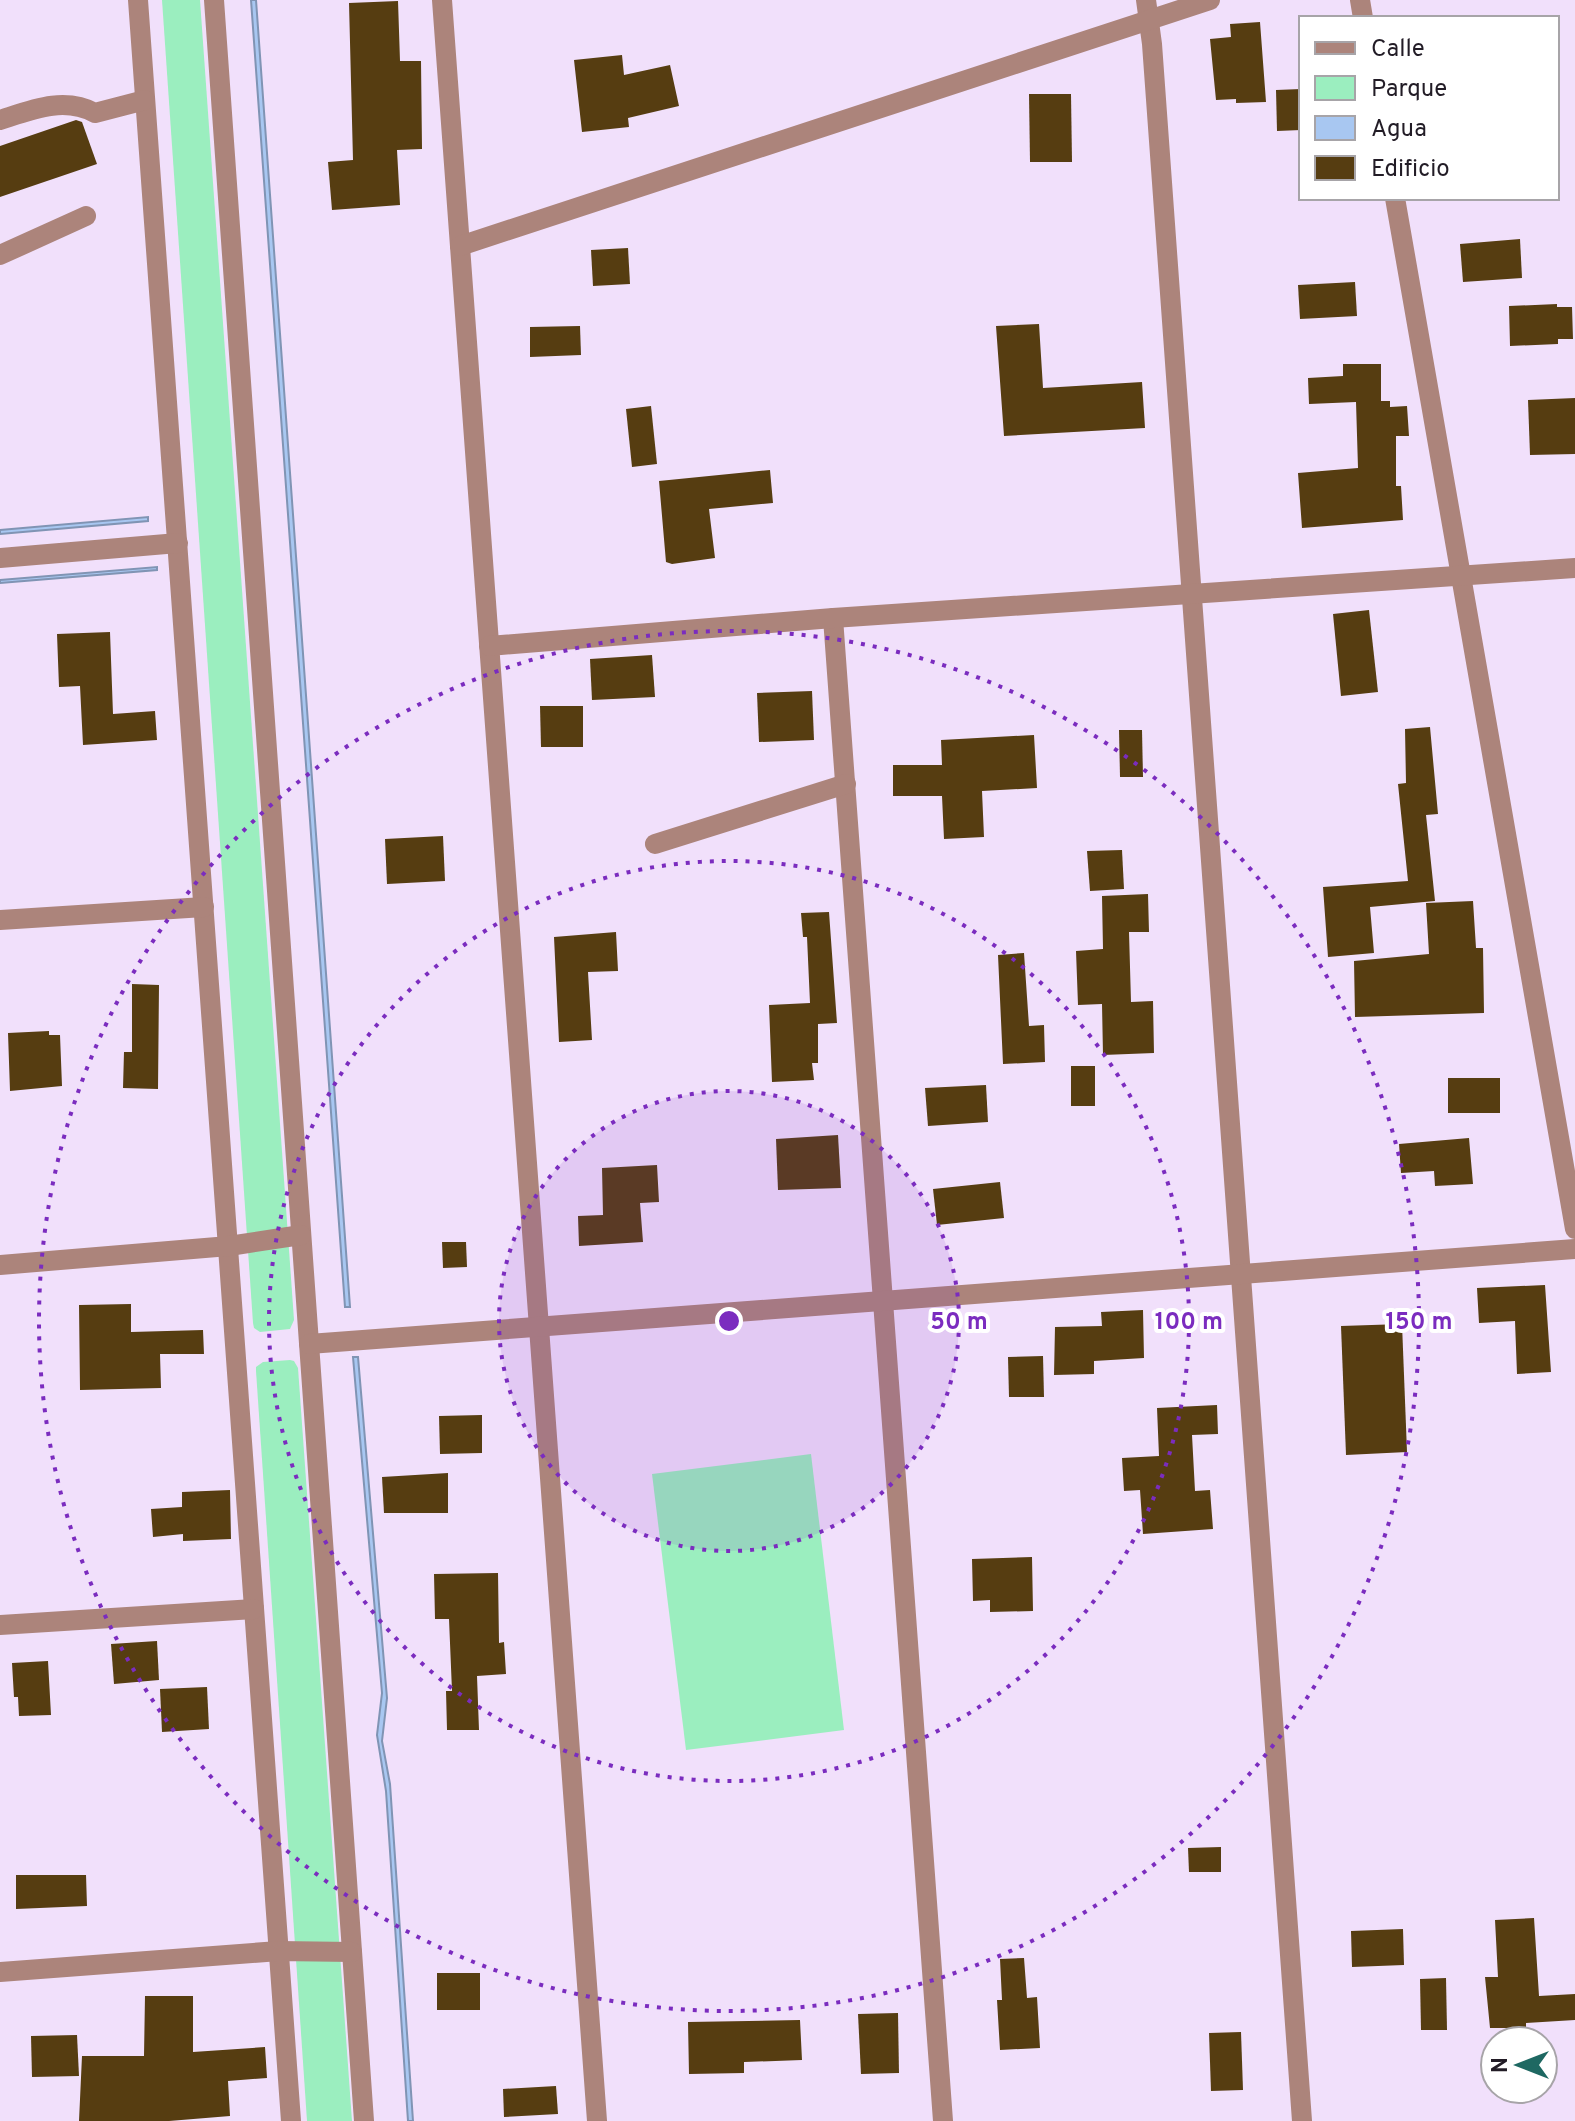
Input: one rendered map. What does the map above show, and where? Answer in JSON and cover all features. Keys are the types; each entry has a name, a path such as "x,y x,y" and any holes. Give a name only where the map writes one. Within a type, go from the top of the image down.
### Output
{"street":[{"path":"138,0 291,2121"},
{"path":"214,0 364,2121"},
{"path":"442,0 597,2121"},
{"path":"460,246 1148,10 1210,0"},
{"path":"1148,10 1302,2121"},
{"path":"0,120 51,104 88,109 95,113 145,100"},
{"path":"1395,200 1575,1229"},
{"path":"0,255 86,216"},
{"path":"0,558 178,543"},
{"path":"489,646 833,618 1575,568"},
{"path":"833,618 943,2121"},
{"path":"655,844 846,784"},
{"path":"0,920 204,907"},
{"path":"0,1265 229,1246 301,1235"},
{"path":"309,1344 1575,1249"},
{"path":"0,1625 254,1609"},
{"path":"0,1972 279,1951 352,1952"}],"green space":[{"path":"162,0 200,0 294,1320 290,1329 260,1332 253,1323"},
{"path":"290,1360 298,1368 352,2121 307,2121 256,1371 256,1367 263,1362"},
{"path":"811,1454 844,1730 686,1750 652,1474"}],"water":[{"path":"251,0 256,0 350,1307 345,1307"},
{"path":"148,517 148,521 0,534 0,530"},
{"path":"157,567 157,570 0,583 0,580"},
{"path":"353,1357 358,1357 387,1698 382,1741 390,1784 413,2121 408,2121 386,1791 377,1735 382,1693"}],"building":[{"path":"398,1 400,61 421,61 422,149 397,150 400,205 332,210 328,162 353,160 349,3"},
{"path":"1260,22 1266,102 1216,100 1210,39 1231,37 1230,24"},
{"path":"622,55 624,75 670,65 679,106 628,118 629,127 582,132 574,60"},
{"path":"1299,89 1299,130 1277,131 1276,90"},
{"path":"1029,94 1071,94 1072,162 1030,162"},
{"path":"76,120 82,122 97,164 0,197 0,146"},
{"path":"1520,239 1522,278 1463,282 1460,244"},
{"path":"628,248 630,284 593,286 591,250"},
{"path":"1355,282 1357,316 1300,319 1298,285"},
{"path":"1557,304 1557,307 1572,307 1573,339 1558,339 1558,344 1510,346 1509,306"},
{"path":"1039,324 1043,388 1142,382 1145,428 1004,436 996,326"},
{"path":"580,326 581,355 530,357 530,327"},
{"path":"1343,364 1381,364 1381,401 1390,401 1390,407 1407,406 1409,436 1396,436 1396,486 1401,486 1403,520 1302,528 1298,473 1358,468 1356,402 1309,404 1308,378 1343,376"},
{"path":"1575,398 1575,454 1530,455 1528,400"},
{"path":"651,406 657,464 632,467 626,409"},
{"path":"770,470 773,503 709,509 715,558 672,564 666,562 659,481"},
{"path":"1369,610 1378,692 1341,696 1333,614"},
{"path":"110,632 113,714 155,711 157,740 83,745 80,686 59,687 57,634"},
{"path":"652,655 655,697 592,700 590,659"},
{"path":"812,691 814,740 759,742 757,693"},
{"path":"540,706 583,706 583,747 541,747"},
{"path":"1430,727 1438,814 1426,815 1435,901 1370,907 1374,953 1328,957 1323,887 1408,881 1398,784 1406,783 1405,729"},
{"path":"1119,730 1142,730 1143,777 1120,777"},
{"path":"1034,735 1037,788 982,791 984,837 944,839 942,796 893,796 893,765 942,765 941,740"},
{"path":"443,836 445,881 387,884 385,839"},
{"path":"1122,850 1124,889 1090,891 1087,851"},
{"path":"1148,894 1149,932 1129,932 1131,1002 1153,1001 1154,1053 1103,1055 1102,1004 1078,1005 1076,951 1103,949 1102,896"},
{"path":"1473,901 1476,948 1483,948 1484,1013 1355,1017 1354,961 1429,954 1426,903"},
{"path":"829,912 837,1023 818,1024 818,1063 812,1063 814,1080 772,1082 769,1005 810,1003 807,937 803,937 801,913"},
{"path":"616,932 618,971 588,972 592,1040 559,1042 554,937"},
{"path":"1024,953 1029,1026 1044,1025 1045,1062 1003,1064 998,955"},
{"path":"132,984 159,985 158,1089 123,1088 124,1052 132,1052"},
{"path":"49,1031 49,1035 60,1035 62,1086 10,1091 8,1033"},
{"path":"1071,1066 1095,1066 1095,1106 1071,1106"},
{"path":"1448,1078 1500,1078 1500,1113 1448,1113"},
{"path":"986,1085 988,1122 928,1126 925,1088"},
{"path":"838,1135 841,1188 778,1190 776,1139"},
{"path":"1469,1138 1473,1184 1435,1186 1434,1171 1401,1173 1399,1144"},
{"path":"657,1165 659,1202 640,1203 643,1242 579,1246 578,1216 603,1215 602,1168"},
{"path":"1000,1182 1004,1218 937,1225 933,1189"},
{"path":"442,1242 466,1242 467,1267 443,1268"},
{"path":"1545,1285 1551,1372 1517,1374 1515,1321 1479,1323 1477,1288"},
{"path":"131,1304 131,1332 203,1330 204,1354 160,1354 161,1388 80,1390 79,1305"},
{"path":"1143,1310 1144,1358 1094,1361 1094,1374 1054,1375 1055,1327 1102,1326 1101,1312"},
{"path":"1402,1324 1407,1452 1346,1455 1341,1326"},
{"path":"1043,1356 1044,1397 1009,1397 1008,1357"},
{"path":"1217,1405 1218,1434 1192,1435 1195,1491 1210,1490 1213,1529 1143,1534 1140,1490 1124,1491 1122,1458 1159,1456 1157,1408"},
{"path":"482,1415 482,1453 440,1454 439,1416"},
{"path":"448,1473 448,1513 384,1513 382,1477"},
{"path":"230,1490 231,1539 183,1541 183,1534 153,1537 151,1509 182,1507 182,1492"},
{"path":"1032,1557 1033,1611 990,1612 990,1600 973,1601 972,1559"},
{"path":"498,1573 499,1643 504,1642 506,1674 477,1676 479,1730 447,1730 446,1691 452,1691 449,1619 435,1619 434,1574"},
{"path":"157,1641 159,1680 114,1684 111,1644"},
{"path":"48,1661 51,1715 19,1716 18,1697 14,1697 12,1663"},
{"path":"207,1687 209,1729 162,1732 160,1689"},
{"path":"1221,1847 1221,1872 1189,1872 1188,1848"},
{"path":"16,1875 86,1875 87,1906 16,1909"},
{"path":"1534,1918 1539,1996 1575,1994 1575,2020 1490,2025 1485,1977 1498,1977 1495,1920"},
{"path":"1403,1929 1404,1965 1352,1967 1351,1931"},
{"path":"1024,1958 1027,1998 1037,1997 1040,2048 1000,2050 997,2000 1002,2000 1000,1959"},
{"path":"437,1973 480,1973 480,2010 437,2010"},
{"path":"1446,1978 1447,2030 1421,2030 1420,1979"},
{"path":"145,1996 193,1996 193,2052 265,2047 267,2078 228,2081 230,2116 169,2121 79,2121 82,2056 144,2056"},
{"path":"898,2013 899,2073 861,2074 858,2014"},
{"path":"800,2020 802,2060 744,2062 744,2073 689,2074 688,2022"},
{"path":"1241,2032 1243,2090 1211,2091 1209,2033"},
{"path":"77,2035 79,2076 32,2077 31,2036"},
{"path":"556,2086 558,2114 504,2117 503,2089"}]}
